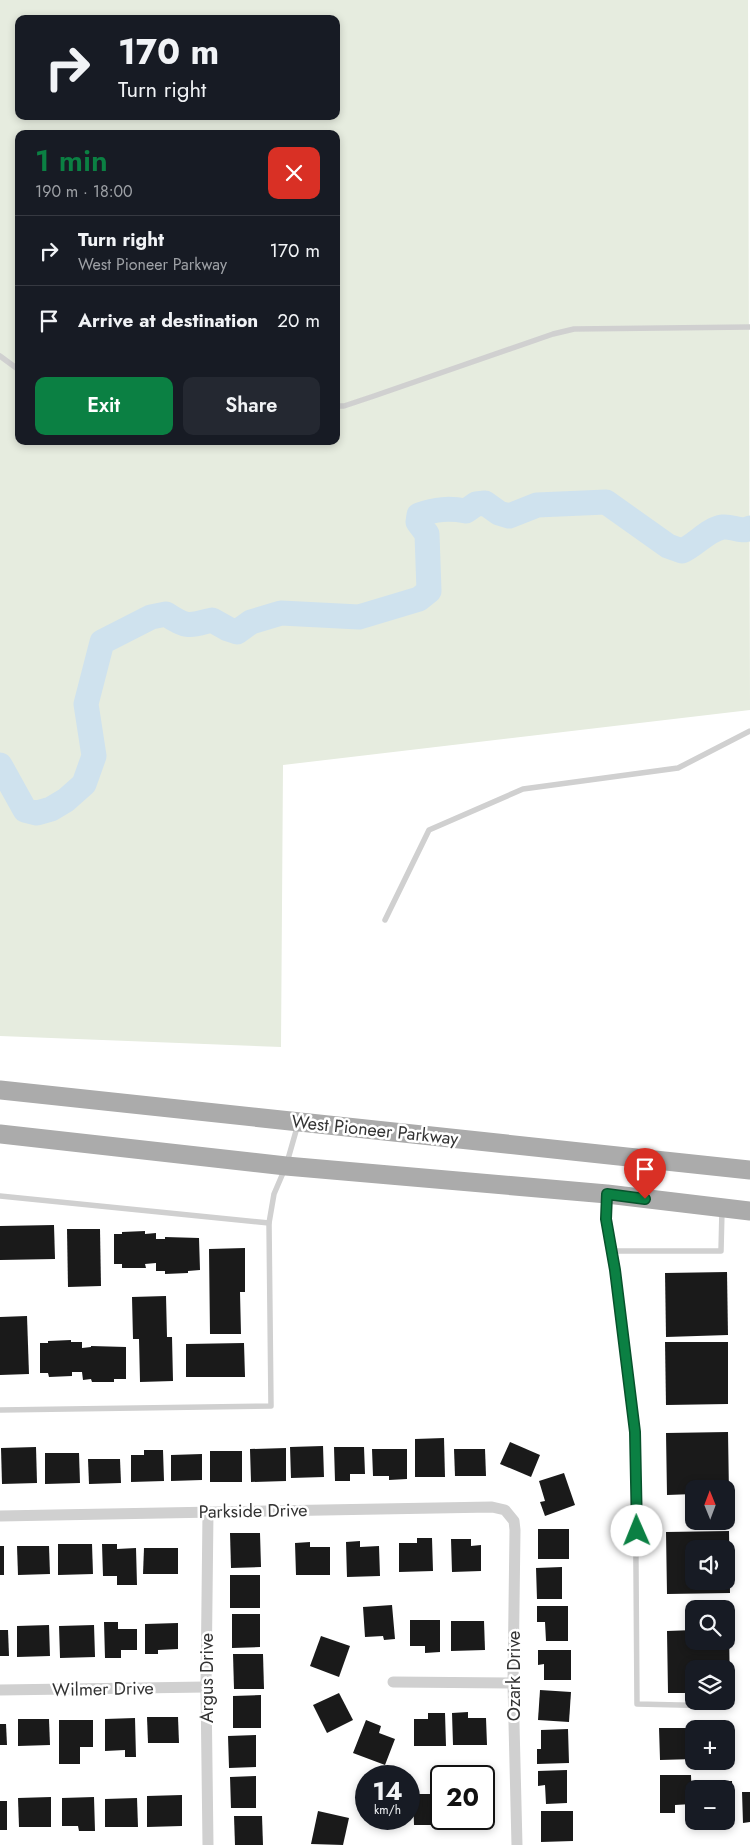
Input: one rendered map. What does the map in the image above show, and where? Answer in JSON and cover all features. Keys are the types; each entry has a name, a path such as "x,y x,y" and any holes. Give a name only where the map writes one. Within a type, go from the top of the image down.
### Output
{"main road":[{"name":"West Pioneer Parkway","path":"0,1090 750,1170"},
{"path":"0,1134 286,1166 607,1194 750,1211"}],"street":[{"name":"Parkside Drive","path":"0,1516 492,1507 505,1510"},
{"name":"Ozark Drive","path":"505,1510 514,1521 515,1530 513,1683 517,1845"},
{"name":"Argus Drive","path":"208,1512 206,1688 208,1845"},
{"path":"393,1682 513,1683"},
{"name":"Wilmer Drive","path":"0,1690 206,1688"}],"lane":[{"path":"340,406 553,334 574,329 750,327"},
{"path":"0,356 15,367"},
{"path":"384,920 430,830 523,789 678,768 750,731"},
{"path":"0,1410 272,1406 269,1223 274,1194 286,1166 299,1122"},
{"path":"607,1194 606,1219 612,1251 635,1432 637,1704 685,1705"},
{"path":"0,1196 269,1223"},
{"path":"612,1251 721,1251 722,1208"}],"shaded area":[{"path":"0,0 748,0 750,710 283,765 281,1047 0,1036"}],"building":[{"path":"54,1225 55,1259 0,1260 0,1226"},
{"path":"67,1229 100,1229 101,1286 68,1287"},
{"path":"145,1231 145,1234 156,1233 156,1239 165,1239 165,1237 199,1238 200,1270 188,1271 188,1273 165,1274 165,1271 156,1271 156,1263 145,1264 146,1268 122,1268 122,1264 114,1264 114,1234"},
{"path":"245,1248 245,1292 240,1292 241,1334 210,1334 209,1249"},
{"path":"727,1272 728,1335 666,1337 665,1273"},
{"path":"166,1296 167,1337 172,1337 173,1381 140,1382 139,1339 133,1339 132,1297"},
{"path":"27,1316 29,1374 0,1375 0,1317"},
{"path":"71,1340 71,1342 82,1342 82,1348 91,1346 126,1347 126,1379 114,1379 114,1382 92,1382 91,1379 83,1380 82,1372 72,1372 72,1376 49,1377 48,1373 40,1373 40,1343"},
{"path":"665,1342 728,1342 728,1404 666,1405"},
{"path":"244,1343 245,1377 186,1377 186,1344"},
{"path":"728,1432 729,1480 685,1480 685,1494 667,1495 666,1433"},
{"path":"444,1438 445,1477 415,1477 415,1439"},
{"path":"510,1442 540,1455 531,1477 500,1464"},
{"path":"323,1446 324,1477 291,1478 290,1447"},
{"path":"36,1447 37,1483 2,1484 1,1448"},
{"path":"334,1447 364,1447 365,1474 350,1474 350,1481 335,1481"},
{"path":"286,1448 286,1481 251,1482 250,1449"},
{"path":"372,1449 407,1449 407,1479 389,1480 389,1476 373,1476"},
{"path":"454,1449 485,1449 486,1476 455,1476"},
{"path":"144,1450 163,1450 164,1481 131,1482 131,1455 144,1455"},
{"path":"210,1451 242,1451 242,1482 210,1482"},
{"path":"45,1453 79,1453 80,1483 45,1484"},
{"path":"202,1454 202,1480 171,1481 171,1455"},
{"path":"88,1459 120,1459 121,1483 89,1484"},
{"path":"564,1473 575,1505 545,1516 540,1502 545,1501 539,1481"},
{"path":"538,1529 569,1529 569,1559 538,1559"},
{"path":"729,1531 729,1540 685,1540 685,1590 730,1590 730,1593 667,1594 666,1532"},
{"path":"230,1533 260,1533 261,1567 231,1568"},
{"path":"417,1538 432,1538 433,1571 399,1572 399,1543 417,1543"},
{"path":"451,1539 471,1539 471,1546 481,1545 481,1571 452,1572"},
{"path":"360,1541 360,1547 379,1546 380,1576 347,1577 346,1542"},
{"path":"310,1542 310,1547 330,1547 330,1575 296,1575 295,1543"},
{"path":"58,1544 92,1544 93,1574 58,1575"},
{"path":"102,1544 117,1544 117,1549 136,1548 137,1585 117,1585 117,1576 103,1576"},
{"path":"0,1546 4,1546 4,1575 0,1575"},
{"path":"17,1546 49,1546 50,1574 18,1575"},
{"path":"144,1548 178,1548 178,1574 143,1574"},
{"path":"562,1567 562,1599 537,1599 536,1568"},
{"path":"230,1575 260,1575 260,1608 230,1608"},
{"path":"392,1605 395,1639 384,1640 383,1636 365,1637 363,1607"},
{"path":"537,1606 568,1606 568,1641 546,1641 545,1622 537,1622"},
{"path":"232,1614 260,1614 260,1647 232,1648"},
{"path":"410,1620 440,1620 440,1652 425,1653 425,1646 410,1646"},
{"path":"451,1621 484,1621 485,1650 451,1651"},
{"path":"104,1622 118,1622 118,1629 137,1629 137,1650 121,1650 121,1658 105,1658"},
{"path":"178,1623 178,1649 158,1650 158,1654 145,1654 145,1624"},
{"path":"49,1625 50,1656 17,1657 17,1626"},
{"path":"94,1625 95,1657 60,1658 59,1626"},
{"path":"0,1630 8,1630 9,1656 0,1656"},
{"path":"685,1630 685,1650 729,1650 729,1660 685,1660 685,1693 668,1693 667,1631"},
{"path":"321,1636 350,1646 339,1677 310,1666"},
{"path":"538,1650 571,1650 571,1680 544,1680 544,1664 538,1665"},
{"path":"233,1654 263,1654 264,1689 234,1689"},
{"path":"540,1690 571,1692 569,1722 538,1720"},
{"path":"339,1693 353,1720 327,1733 313,1705"},
{"path":"261,1695 261,1728 233,1728 233,1696"},
{"path":"468,1712 468,1718 486,1718 487,1745 453,1745 452,1713"},
{"path":"428,1713 445,1713 446,1746 414,1746 414,1719 428,1719"},
{"path":"147,1717 178,1717 179,1743 148,1743"},
{"path":"135,1718 136,1757 125,1757 125,1750 105,1751 105,1719"},
{"path":"18,1719 49,1719 50,1745 18,1746"},
{"path":"59,1720 93,1720 93,1747 80,1747 80,1764 59,1764"},
{"path":"366,1720 381,1726 379,1733 395,1739 385,1765 353,1753"},
{"path":"0,1724 6,1724 7,1745 0,1745"},
{"path":"659,1728 685,1728 685,1759 660,1760"},
{"path":"568,1729 569,1763 537,1764 537,1749 541,1749 541,1730"},
{"path":"256,1735 256,1767 229,1768 228,1736"},
{"path":"567,1770 567,1803 546,1804 545,1785 538,1786 538,1771"},
{"path":"660,1775 691,1775 691,1780 685,1780 685,1804 675,1805 675,1813 660,1813"},
{"path":"256,1776 256,1808 231,1808 230,1777"},
{"path":"742,1792 750,1792 750,1822 743,1823"},
{"path":"420,1794 430,1794 430,1825 420,1825"},
{"path":"182,1795 182,1826 147,1827 147,1796"},
{"path":"51,1797 51,1827 19,1827 18,1798"},
{"path":"94,1797 95,1831 79,1831 78,1826 62,1826 62,1798"},
{"path":"137,1798 138,1827 105,1827 105,1799"},
{"path":"0,1801 7,1801 7,1830 0,1830"},
{"path":"318,1811 349,1818 343,1845 311,1844"},
{"path":"541,1811 573,1811 573,1841 541,1842"},
{"path":"234,1816 262,1816 263,1845 235,1845"}],"waterway":[{"path":"0,765 25,810 37,813 51,809 66,800 84,784 94,756 86,704 102,642 151,617 166,614 184,624 198,624 212,620 237,632 251,622 281,613 359,617 419,599 429,591 427,534 418,522 419,515 425,513 437,510 466,511 476,504 485,503 499,513 509,516 537,505 606,502 668,546 682,551 718,528 727,527 743,530 750,528"}],"route":[{"path":"637,1531 635,1432 615,1270 606,1219 607,1194 645,1199"}]}
